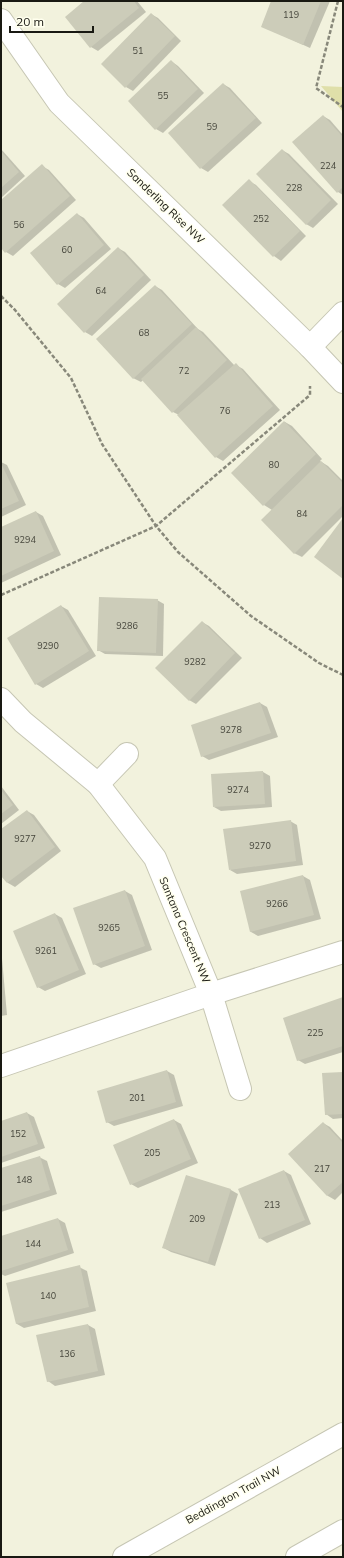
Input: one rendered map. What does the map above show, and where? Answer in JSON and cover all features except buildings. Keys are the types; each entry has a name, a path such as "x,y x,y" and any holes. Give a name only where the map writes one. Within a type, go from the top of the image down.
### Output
{"street":[{"name":"Sanderling Rise NW","path":"1,20 59,103 310,347 343,382"},
{"path":"310,347 343,313"},
{"name":"Santana Crescent NW","path":"1,699 23,722 98,784 155,858 211,994 1,1066"},
{"path":"98,784 127,754"},
{"path":"240,1089 211,994 343,952"},
{"name":"Beddington Trail NW","path":"124,1557 343,1434"},
{"path":"296,1557 343,1531"}],"path":[{"path":"338,1 316,88 343,107"},
{"path":"1,296 16,310 71,378 102,444 156,526 178,552 251,616 319,663 343,675"},
{"path":"1,595 156,526 310,395 310,347"}],"green space":[{"path":"321,86 343,87 343,112"}]}
